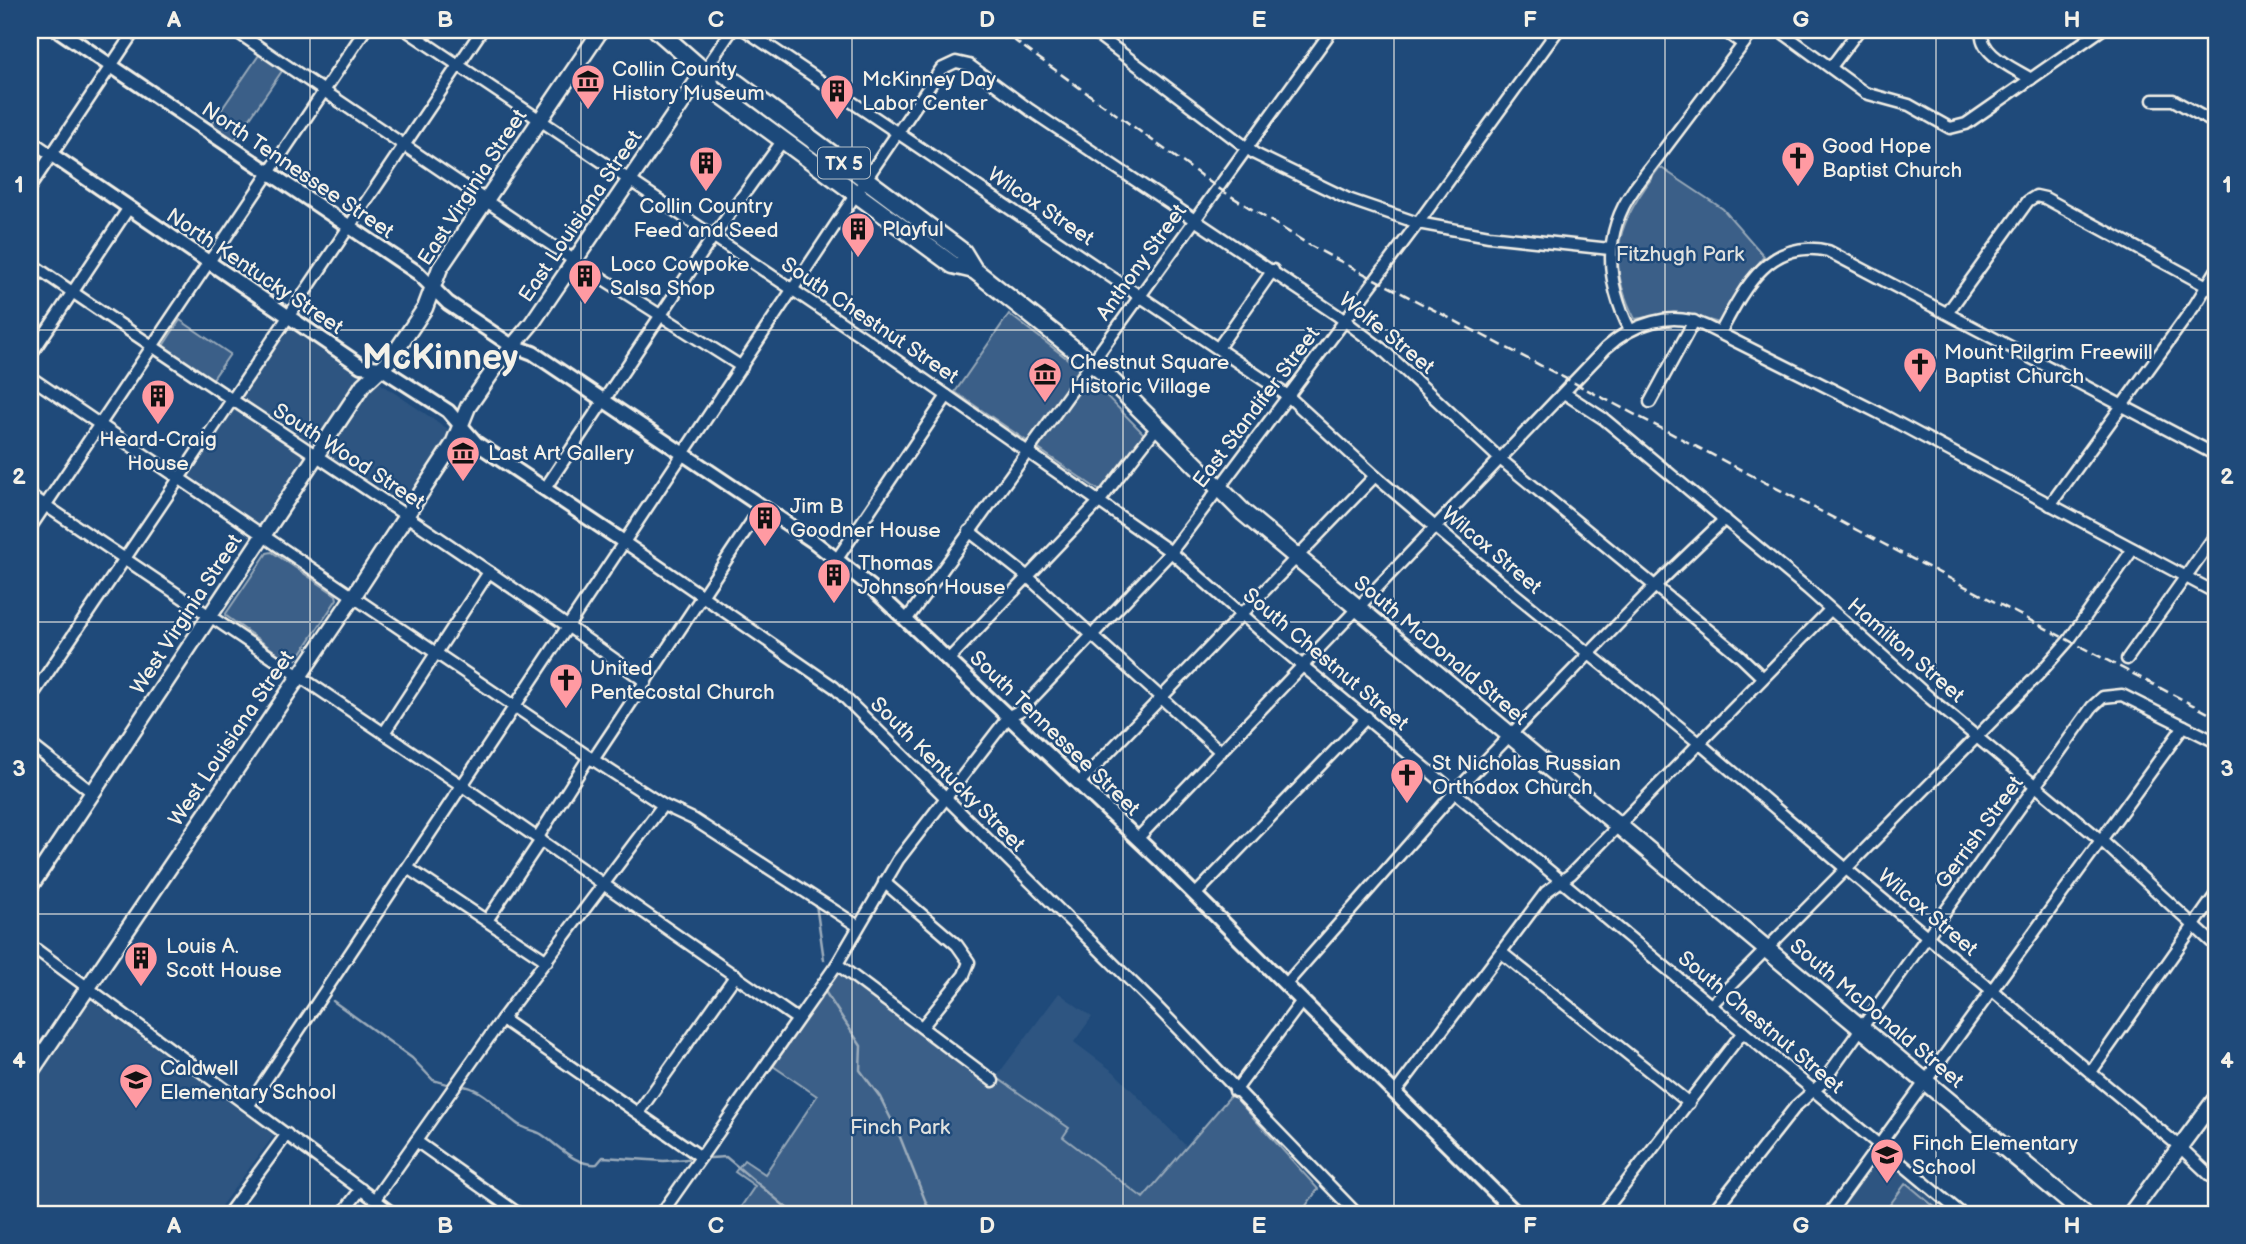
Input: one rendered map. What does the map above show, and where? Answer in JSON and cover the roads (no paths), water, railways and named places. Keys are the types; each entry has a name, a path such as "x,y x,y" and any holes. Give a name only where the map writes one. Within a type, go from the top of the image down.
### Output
{"main road":[{"name":"East Virginia Street","path":"381,368 393,356 425,308 440,268 601,30"},
{"name":"TX 5","path":"656,30 704,71"},
{"name":"South McDonald Street","path":"974,270 953,265 712,88 704,71 722,72 963,252 974,270 1092,362 1219,490 1297,557 2084,1214"},
{"name":"East Louisiana Street","path":"461,424 468,407 575,261 704,71"},
{"name":"West Virginia Street","path":"30,887 363,384 381,368"},
{"name":"West Louisiana Street","path":"30,1073 354,597 453,444 461,424"},
{"path":"2130,1214 2216,1098"}],"street":[{"name":"North Tennessee Street","path":"58,30 422,276 448,303 513,346"},
{"path":"30,187 135,30"},
{"path":"234,30 247,33 325,90 575,261 741,367"},
{"path":"30,528 365,30"},
{"name":"South Chestnut Street","path":"406,30 793,290 1171,552 1454,793 1962,1214"},
{"path":"30,699 482,30"},
{"name":"East Louisiana Street","path":"704,71 732,30"},
{"name":"Wilcox Street","path":"745,30 1288,396 1435,528 1698,742 1844,868 2180,1147 2216,1181"},
{"name":"Anthony Street","path":"907,619 1332,30"},
{"name":"East Standifer Street","path":"661,1214 837,964 884,882 945,800 1009,716 1021,710 1171,552 1418,223 1558,30"},
{"path":"1723,30 1743,44"},
{"path":"1630,330 1614,294 1610,249 1618,217 1629,195 1754,30"},
{"path":"1779,30 1874,97 1909,106 1950,128 1966,124 2101,30"},
{"path":"1831,67 1859,30"},
{"path":"1982,30 1981,37 1988,50 2031,79"},
{"path":"1097,32 1247,148 1348,199 1418,223 1489,236 1610,249"},
{"name":"Wolfe Street","path":"898,134 941,69 956,62 969,65 1030,110 1273,270 1344,321 1402,367 1500,459 1762,677"},
{"path":"2152,100 2173,100 2216,124"},
{"path":"249,1105 898,134"},
{"name":"North Kentucky Street","path":"30,140 361,366 381,368 448,411 461,424"},
{"path":"544,490 713,237 783,140"},
{"path":"1948,312 2028,201 2036,196 2045,198 2211,288"},
{"path":"30,356 128,209"},
{"path":"1720,333 1755,274 1775,258 1807,249 1841,256 2216,455"},
{"name":"South Wood Street","path":"30,263 230,401 569,626 646,682"},
{"path":"1217,348 1273,270"},
{"path":"2050,505 2121,404 2211,288 2216,271"},
{"path":"1138,839 1611,344 1630,330 1656,321 1694,321 1720,333 1877,412 2216,593"},
{"path":"1650,402 1694,321"},
{"name":"South Tennessee Street","path":"513,346 525,348 762,506 837,559 907,619 1138,839 1517,1214"},
{"path":"30,377 591,759 663,805 693,819 858,926"},
{"name":"Hamilton Street","path":"1564,393 1604,419 1725,519 1976,737 2102,841 2216,946"},
{"path":"837,559 947,396"},
{"name":"South Kentucky Street","path":"461,424 476,443 703,595 834,687 945,800 1154,1004 1235,1091 1357,1214"},
{"path":"950,658 1099,502 1157,426"},
{"path":"1079,783 1375,476"},
{"path":"30,495 605,883 797,1019"},
{"path":"488,919 591,759 610,736 762,506"},
{"path":"1286,984 1454,793 1654,587 1725,519"},
{"path":"970,531 1029,578 1221,752"},
{"path":"2127,659 2216,534"},
{"path":"1710,1006 2069,640 2133,549"},
{"path":"384,733 489,572"},
{"path":"1395,1093 1546,892 1561,882 1619,825 1830,610"},
{"name":"Gerrish Street","path":"1711,1214 1796,1106 1813,1091 1862,1029 2092,707 2103,697 2113,694 2135,701 2184,726"},
{"path":"1195,895 1367,717"},
{"path":"1829,1214 2184,726 2216,742"},
{"path":"30,744 93,793"},
{"path":"374,1199 502,1020 663,805"},
{"path":"409,869 488,919 547,961"},
{"path":"884,882 957,945 970,962 964,975 922,1027"},
{"path":"2091,1072 2216,894"},
{"path":"30,945 394,1214"},
{"path":"1502,953 1689,1103"},
{"path":"837,964 993,1081"},
{"path":"638,1113 736,975"},
{"path":"1235,1091 1302,1000"},
{"path":"502,1020 701,1157"},
{"path":"1602,1214 1743,1032"},
{"path":"228,1214 287,1134"},
{"path":"416,1141 519,1214"},
{"path":"342,1214 361,1189"},
{"path":"30,1202 46,1214"}],"waterway":[{"path":"816,904 824,960"},
{"path":"826,993 861,1046 860,1070 880,1097 900,1137 927,1205 933,1208"},
{"path":"333,1001 412,1058 433,1080 447,1084"},
{"path":"464,1086 480,1092 519,1125 541,1134 581,1162 597,1164 603,1157 664,1161 688,1159"},
{"path":"710,1158 726,1157 794,1214"},
{"path":"915,1214 933,1208 964,1214"},
{"path":"827,1214 842,1210 867,1214"}],"railway":[{"path":"1000,30 1218,188 1311,246 2216,717"}],"place":[{"name":"Collin County History Museum","path":"588,111"},
{"name":"McKinney Day Labor Center","path":"837,121"},
{"name":"Good Hope Baptist Church","path":"1798,188"},
{"name":"Collin Country Feed and Seed","path":"706,193"},
{"name":"Playful","path":"858,259"},
{"name":"Loco Cowpoke Salsa Shop","path":"585,306"},
{"name":"Mount Pilgrim Freewill Baptist Church","path":"1920,394"},
{"name":"Chestnut Square Historic Village","path":"1045,404"},
{"name":"Heard-Craig House","path":"158,426"},
{"name":"Last Art Gallery","path":"463,483"},
{"name":"Jim B Goodner House","path":"765,548"},
{"name":"Thomas Johnson House","path":"834,605"},
{"name":"United Pentecostal Church","path":"566,710"},
{"name":"St Nicholas Russian Orthodox Church","path":"1407,805"},
{"name":"Louis A. Scott House","path":"141,988"},
{"name":"Caldwell Elementary School","path":"136,1110"},
{"name":"Finch Elementary School","path":"1887,1185"}],"district":[{"name":"McKinney","path":"440,357"}],"park label":[{"name":"Fitzhugh Park","path":"1680,254"},
{"name":"Finch Park","path":"900,1127"}]}
